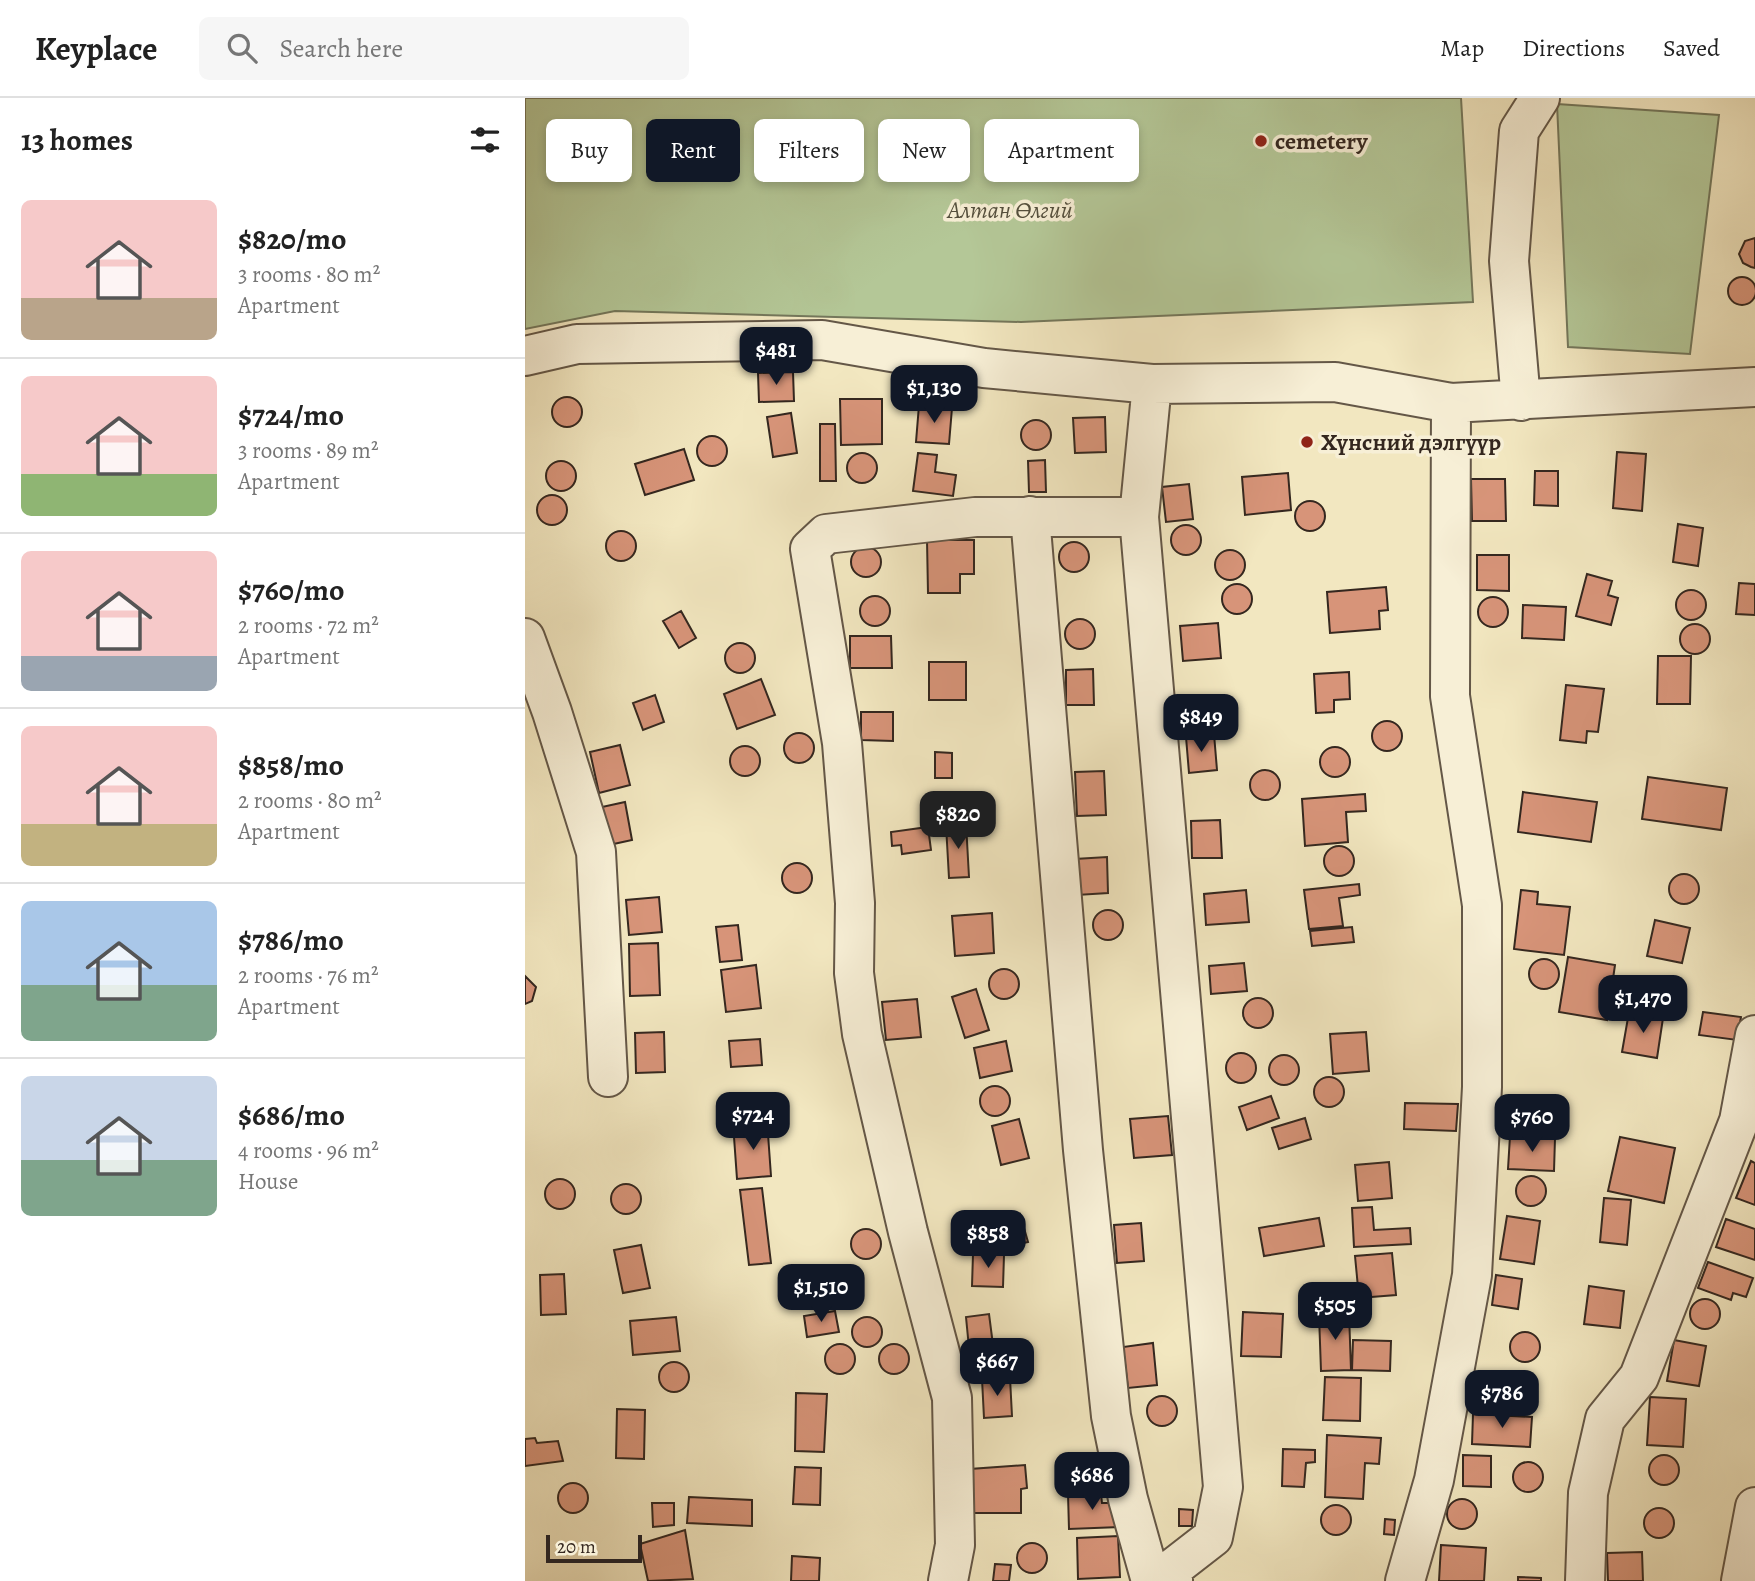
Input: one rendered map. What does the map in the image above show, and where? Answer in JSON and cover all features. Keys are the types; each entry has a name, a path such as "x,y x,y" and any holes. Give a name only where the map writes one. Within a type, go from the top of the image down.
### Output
{"street":[{"path":"1521,401 1509,261 1519,131 1539,98"},
{"path":"525,356 577,344 822,340 984,368 1152,384 1335,382 1451,404 1755,387"},
{"path":"1152,384 1139,517 1223,1487 1213,1537 1173,1568 1173,1581"},
{"path":"1405,1581 1434,1480 1472,1275 1482,1087 1482,905 1450,696 1451,404"},
{"path":"1030,516 1081,1124 1111,1416 1128,1499 1151,1581"},
{"path":"948,1581 955,1545 952,1398 908,1232 862,1034 854,973 855,903 842,743 810,550 826,534 975,517 1139,517"},
{"path":"525,638 552,712 596,852 608,1077"},
{"path":"1585,1581 1588,1493 1605,1419 1639,1377 1739,1121 1755,1035"},
{"path":"1741,1581 1755,1507"}],"green space":[{"name":"Алтан Өлгий","path":"525,98 1461,98 1473,302 1021,322 615,311 525,329"},
{"path":"1557,104 1719,115 1690,354 1568,347"}],"building":[{"path":"1755,238 1755,268 1743,263 1739,254 1745,241"},
{"path":"1742,277 1752,281 1756,291 1752,301 1742,305 1732,301 1728,291 1732,281"},
{"path":"793,372 794,401 759,402 758,373"},
{"path":"567,397 573,398 581,406 581,418 573,426 567,427 561,426 553,418 552,412 553,406 561,398"},
{"path":"840,399 882,399 882,444 841,445"},
{"path":"919,405 952,408 949,444 916,442"},
{"path":"791,413 797,453 773,457 767,417"},
{"path":"1105,417 1106,452 1075,453 1073,418"},
{"path":"1036,420 1042,421 1050,429 1050,441 1042,449 1036,450 1030,449 1022,441 1021,435 1022,429 1030,421"},
{"path":"820,424 835,424 836,481 820,481"},
{"path":"712,436 718,437 726,445 726,457 718,465 712,466 706,465 698,457 697,451 698,445 706,437"},
{"path":"684,449 694,480 645,495 635,464"},
{"path":"1617,452 1646,454 1642,511 1613,508"},
{"path":"862,453 868,454 876,462 876,474 868,482 862,483 856,482 848,474 847,468 848,462 856,454"},
{"path":"918,453 937,455 935,472 956,475 953,496 913,491"},
{"path":"1045,460 1046,492 1029,492 1028,461"},
{"path":"561,461 567,462 575,470 575,482 567,490 561,491 555,490 547,482 546,476 547,470 555,462"},
{"path":"1535,471 1558,471 1558,506 1534,505"},
{"path":"1288,473 1291,510 1245,515 1242,477"},
{"path":"1471,479 1505,479 1506,521 1472,521"},
{"path":"1189,484 1193,519 1166,522 1162,487"},
{"path":"552,495 558,496 566,504 566,516 558,524 552,525 546,524 538,516 537,510 538,504 546,496"},
{"path":"1310,501 1316,502 1324,510 1324,522 1316,530 1310,531 1304,530 1296,522 1295,516 1296,510 1304,502"},
{"path":"1678,524 1703,528 1698,566 1673,562"},
{"path":"1186,525 1192,526 1200,534 1200,546 1192,554 1186,555 1180,554 1172,546 1171,540 1172,534 1180,526"},
{"path":"621,531 627,532 635,540 635,552 627,560 621,561 615,560 607,552 606,546 607,540 615,532"},
{"path":"927,540 974,540 974,574 960,574 960,593 928,593"},
{"path":"1074,542 1080,543 1088,551 1088,563 1080,571 1074,572 1068,571 1060,563 1059,557 1060,551 1068,543"},
{"path":"866,547 876,552 881,562 876,572 866,577 856,572 851,562 856,552"},
{"path":"1230,550 1236,551 1244,559 1244,571 1236,579 1230,580 1224,579 1216,571 1215,565 1216,559 1224,551"},
{"path":"1477,555 1509,555 1509,591 1477,590"},
{"path":"1587,574 1612,581 1608,595 1618,598 1611,625 1576,616"},
{"path":"1739,583 1755,584 1755,615 1736,614"},
{"path":"1237,584 1243,585 1251,593 1251,605 1243,613 1237,614 1231,613 1223,605 1222,599 1223,593 1231,585"},
{"path":"1386,587 1388,610 1379,611 1380,629 1330,633 1327,592"},
{"path":"1691,590 1697,591 1705,599 1705,611 1697,619 1691,620 1685,619 1677,611 1676,605 1677,599 1685,591"},
{"path":"875,596 881,597 889,605 889,617 881,625 875,626 869,625 861,617 860,611 861,605 869,597"},
{"path":"1493,597 1499,598 1507,606 1507,618 1499,626 1493,627 1487,626 1479,618 1478,612 1479,606 1487,598"},
{"path":"1523,605 1566,607 1564,640 1522,638"},
{"path":"681,611 696,638 679,648 663,621"},
{"path":"1080,619 1086,620 1094,628 1094,640 1086,648 1080,649 1074,648 1066,640 1065,634 1066,628 1074,620"},
{"path":"1218,623 1221,658 1183,661 1180,626"},
{"path":"1695,624 1701,625 1709,633 1709,645 1701,653 1695,654 1689,653 1681,645 1680,639 1681,633 1689,625"},
{"path":"850,636 891,636 892,668 850,668"},
{"path":"740,643 746,644 754,652 754,664 746,672 740,673 734,672 726,664 725,658 726,652 734,644"},
{"path":"1658,656 1691,656 1690,704 1657,704"},
{"path":"929,662 966,662 966,700 929,700"},
{"path":"1093,669 1094,705 1066,705 1066,670"},
{"path":"1349,672 1350,699 1334,700 1334,712 1316,713 1314,674"},
{"path":"761,679 775,715 737,729 724,694"},
{"path":"1566,685 1604,689 1598,732 1587,731 1586,743 1560,740"},
{"path":"655,695 664,722 643,730 633,703"},
{"path":"861,712 893,712 893,741 861,740"},
{"path":"1387,721 1393,722 1401,730 1401,742 1393,750 1387,751 1381,750 1373,742 1372,736 1373,730 1381,722"},
{"path":"799,733 805,734 813,742 813,754 805,762 799,763 793,762 785,754 784,748 785,742 793,734"},
{"path":"1214,734 1217,770 1189,773 1186,737"},
{"path":"620,745 630,785 599,793 590,752"},
{"path":"745,746 751,747 759,755 759,767 751,775 745,776 739,775 731,767 730,761 731,755 739,747"},
{"path":"1335,747 1341,748 1349,756 1349,768 1341,776 1335,777 1329,776 1321,768 1320,762 1321,756 1329,748"},
{"path":"935,752 952,753 952,778 935,778"},
{"path":"1265,770 1271,771 1279,779 1279,791 1271,799 1265,800 1259,799 1251,791 1250,785 1251,779 1259,771"},
{"path":"1104,771 1106,815 1077,816 1075,772"},
{"path":"1648,777 1727,788 1721,830 1642,819"},
{"path":"1523,792 1597,802 1591,842 1518,832"},
{"path":"1365,794 1366,811 1346,812 1348,842 1305,846 1302,799"},
{"path":"625,802 632,840 609,845 602,807"},
{"path":"1220,820 1222,858 1192,858 1191,821"},
{"path":"966,823 969,877 949,878 946,825"},
{"path":"928,827 931,850 902,854 901,845 892,846 891,832"},
{"path":"1339,846 1345,847 1353,855 1353,867 1345,875 1339,876 1333,875 1325,867 1324,861 1325,855 1333,847"},
{"path":"1107,857 1108,893 1077,895 1075,859"},
{"path":"797,863 803,864 811,872 811,884 803,892 797,893 791,892 783,884 782,878 783,872 791,864"},
{"path":"1684,874 1690,875 1698,883 1698,895 1690,903 1684,904 1678,903 1670,895 1669,889 1670,883 1678,875"},
{"path":"1359,884 1360,895 1339,898 1343,926 1309,929 1304,890"},
{"path":"1246,890 1249,922 1206,925 1204,894"},
{"path":"1521,890 1538,892 1537,904 1570,907 1564,955 1514,949"},
{"path":"659,897 662,932 629,935 626,900"},
{"path":"1108,910 1114,911 1122,919 1122,931 1114,939 1108,940 1102,939 1094,931 1093,925 1094,919 1102,911"},
{"path":"992,913 994,953 955,956 952,916"},
{"path":"1655,920 1690,928 1682,963 1647,956"},
{"path":"738,925 742,960 720,962 716,927"},
{"path":"1352,927 1354,942 1312,946 1310,931"},
{"path":"658,943 660,995 630,996 629,944"},
{"path":"1568,957 1615,965 1607,1020 1559,1012"},
{"path":"1544,959 1550,960 1558,968 1558,980 1550,988 1544,989 1538,988 1530,980 1529,974 1530,968 1538,960"},
{"path":"1244,963 1247,991 1211,994 1209,966"},
{"path":"756,965 761,1008 726,1012 721,970"},
{"path":"1004,969 1010,970 1018,978 1018,990 1010,998 1004,999 998,998 990,990 989,984 990,978 998,970"},
{"path":"525,976 536,987 532,1001 525,1004"},
{"path":"976,989 989,1030 965,1038 952,997"},
{"path":"1258,998 1264,999 1272,1007 1272,1019 1264,1027 1258,1028 1252,1027 1244,1019 1243,1013 1244,1007 1252,999"},
{"path":"917,999 921,1037 886,1040 882,1002"},
{"path":"1629,1012 1663,1018 1657,1058 1622,1052"},
{"path":"1703,1012 1741,1017 1737,1040 1699,1035"},
{"path":"664,1032 665,1072 636,1073 635,1033"},
{"path":"1366,1032 1369,1071 1333,1074 1330,1034"},
{"path":"760,1039 762,1065 731,1067 729,1041"},
{"path":"1006,1041 1012,1071 980,1078 974,1048"},
{"path":"1241,1053 1247,1054 1255,1062 1255,1074 1247,1082 1241,1083 1235,1082 1227,1074 1226,1068 1227,1062 1235,1054"},
{"path":"1284,1055 1290,1056 1298,1064 1298,1076 1290,1084 1284,1085 1278,1084 1270,1076 1269,1070 1270,1064 1278,1056"},
{"path":"1329,1077 1335,1078 1343,1086 1343,1098 1335,1106 1329,1107 1323,1106 1315,1098 1314,1092 1315,1086 1323,1078"},
{"path":"995,1086 1001,1087 1009,1095 1009,1107 1001,1115 995,1116 989,1115 981,1107 980,1101 981,1095 989,1087"},
{"path":"1271,1096 1279,1118 1247,1130 1239,1107"},
{"path":"1405,1103 1458,1104 1456,1131 1404,1129"},
{"path":"1168,1116 1172,1155 1134,1158 1130,1119"},
{"path":"1305,1118 1311,1139 1279,1149 1272,1128"},
{"path":"1019,1119 1029,1158 1001,1165 992,1126"},
{"path":"767,1120 771,1176 737,1179 734,1137 749,1136 748,1122"},
{"path":"1510,1136 1555,1138 1554,1171 1508,1169"},
{"path":"1620,1137 1675,1148 1664,1203 1608,1191"},
{"path":"1751,1161 1755,1163 1755,1205 1736,1198"},
{"path":"1389,1162 1392,1198 1358,1201 1355,1165"},
{"path":"1531,1176 1537,1177 1545,1185 1545,1197 1537,1205 1531,1206 1525,1205 1517,1197 1516,1191 1517,1185 1525,1177"},
{"path":"560,1179 566,1180 574,1188 574,1200 566,1208 560,1209 554,1208 546,1200 545,1194 546,1188 554,1180"},
{"path":"626,1184 632,1185 640,1193 640,1205 632,1213 626,1214 620,1213 612,1205 611,1199 612,1193 620,1185"},
{"path":"762,1188 771,1263 749,1265 740,1190"},
{"path":"1604,1198 1631,1200 1627,1245 1600,1242"},
{"path":"1372,1207 1374,1230 1410,1228 1411,1244 1354,1247 1352,1208"},
{"path":"1020,1214 1028,1242 1002,1248 996,1219"},
{"path":"1507,1216 1540,1221 1534,1264 1500,1259"},
{"path":"1319,1218 1324,1246 1264,1256 1259,1228"},
{"path":"1726,1219 1755,1229 1755,1260 1716,1247"},
{"path":"1141,1223 1144,1261 1117,1263 1114,1225"},
{"path":"866,1229 872,1230 880,1238 880,1250 872,1258 866,1259 860,1258 852,1250 851,1244 852,1238 860,1230"},
{"path":"641,1245 650,1288 623,1293 614,1250"},
{"path":"1392,1253 1396,1295 1359,1298 1355,1256"},
{"path":"973,1254 1004,1255 1003,1287 972,1286"},
{"path":"1708,1262 1753,1278 1746,1297 1733,1293 1731,1300 1698,1288"},
{"path":"564,1274 566,1314 541,1315 540,1275"},
{"path":"1496,1275 1522,1279 1518,1309 1492,1305"},
{"path":"1589,1286 1624,1291 1620,1328 1584,1324"},
{"path":"1705,1299 1711,1300 1719,1308 1719,1320 1711,1328 1705,1329 1699,1328 1691,1320 1690,1314 1691,1308 1699,1300"},
{"path":"835,1311 839,1332 807,1337 804,1316"},
{"path":"1243,1312 1283,1314 1281,1357 1241,1356"},
{"path":"1349,1313 1351,1370 1321,1371 1319,1315"},
{"path":"989,1314 993,1345 969,1348 966,1317"},
{"path":"676,1317 680,1351 633,1355 630,1321"},
{"path":"867,1317 873,1318 881,1326 881,1338 873,1346 867,1347 861,1346 853,1338 852,1332 853,1326 861,1318"},
{"path":"1525,1332 1531,1333 1539,1341 1539,1353 1531,1361 1525,1362 1519,1361 1511,1353 1510,1347 1511,1341 1519,1333"},
{"path":"1353,1340 1391,1341 1390,1371 1352,1370"},
{"path":"1674,1340 1706,1346 1699,1386 1667,1381"},
{"path":"1153,1343 1157,1385 1128,1388 1123,1347"},
{"path":"840,1344 846,1345 854,1353 854,1365 846,1373 840,1374 834,1373 826,1365 825,1359 826,1353 834,1345"},
{"path":"894,1344 904,1349 909,1359 904,1369 894,1374 884,1369 879,1359 884,1349"},
{"path":"674,1362 680,1363 688,1371 688,1383 680,1391 674,1392 668,1391 660,1383 659,1377 660,1371 668,1363"},
{"path":"1325,1377 1361,1378 1360,1421 1323,1420"},
{"path":"1010,1378 1012,1416 984,1418 982,1379"},
{"path":"796,1393 827,1394 824,1452 795,1451"},
{"path":"1162,1396 1168,1397 1176,1405 1176,1417 1168,1425 1162,1426 1156,1425 1148,1417 1147,1411 1148,1405 1156,1397"},
{"path":"1650,1397 1686,1399 1683,1447 1647,1445"},
{"path":"617,1409 645,1410 644,1459 616,1458"},
{"path":"1473,1414 1532,1417 1530,1447 1472,1444"},
{"path":"1327,1435 1381,1438 1379,1464 1365,1463 1363,1499 1325,1497"},
{"path":"535,1438 537,1443 558,1441 563,1461 525,1466 525,1439"},
{"path":"1283,1449 1315,1450 1315,1462 1306,1463 1304,1487 1282,1486"},
{"path":"1463,1455 1491,1456 1491,1487 1463,1486"},
{"path":"1664,1455 1670,1456 1678,1464 1678,1476 1670,1484 1664,1485 1658,1484 1650,1476 1649,1470 1650,1464 1658,1456"},
{"path":"1528,1462 1534,1463 1542,1471 1542,1483 1534,1491 1528,1492 1522,1491 1514,1483 1513,1477 1514,1471 1522,1463"},
{"path":"1025,1465 1027,1488 1021,1489 1021,1513 970,1513 970,1469"},
{"path":"795,1467 821,1468 820,1505 793,1504"},
{"path":"573,1483 579,1484 587,1492 587,1504 579,1512 573,1513 567,1512 559,1504 558,1498 559,1492 567,1484"},
{"path":"1068,1494 1101,1494 1102,1503 1119,1503 1120,1527 1069,1529"},
{"path":"689,1497 752,1500 752,1526 687,1523"},
{"path":"1462,1499 1468,1500 1476,1508 1476,1520 1468,1528 1462,1529 1456,1528 1448,1520 1447,1514 1448,1508 1456,1500"},
{"path":"652,1503 674,1503 674,1525 653,1527"},
{"path":"1336,1505 1342,1506 1350,1514 1350,1526 1342,1534 1336,1535 1330,1534 1322,1526 1321,1520 1322,1514 1330,1506"},
{"path":"1659,1508 1665,1509 1673,1517 1673,1529 1665,1537 1659,1538 1653,1537 1645,1529 1644,1523 1645,1517 1653,1509"},
{"path":"1179,1509 1193,1510 1192,1526 1179,1526"},
{"path":"1385,1519 1395,1520 1394,1535 1384,1534"},
{"path":"685,1530 693,1579 648,1581 640,1544"},
{"path":"1118,1536 1120,1577 1078,1579 1077,1538"},
{"path":"1032,1543 1038,1544 1046,1552 1046,1564 1038,1572 1032,1573 1026,1572 1018,1564 1017,1558 1018,1552 1026,1544"},
{"path":"1441,1545 1486,1548 1484,1581 1439,1581"},
{"path":"1642,1552 1643,1581 1608,1581 1607,1553"},
{"path":"792,1556 820,1558 819,1581 791,1581"},
{"path":"995,1564 1011,1565 1009,1581 993,1581"},
{"path":"1518,1577 1541,1578 1541,1581 1518,1581"}],"place":[{"name":"cemetery","path":"1261,141"},
{"name":"Хүнсний дэлгүүр","path":"1307,442"}]}
